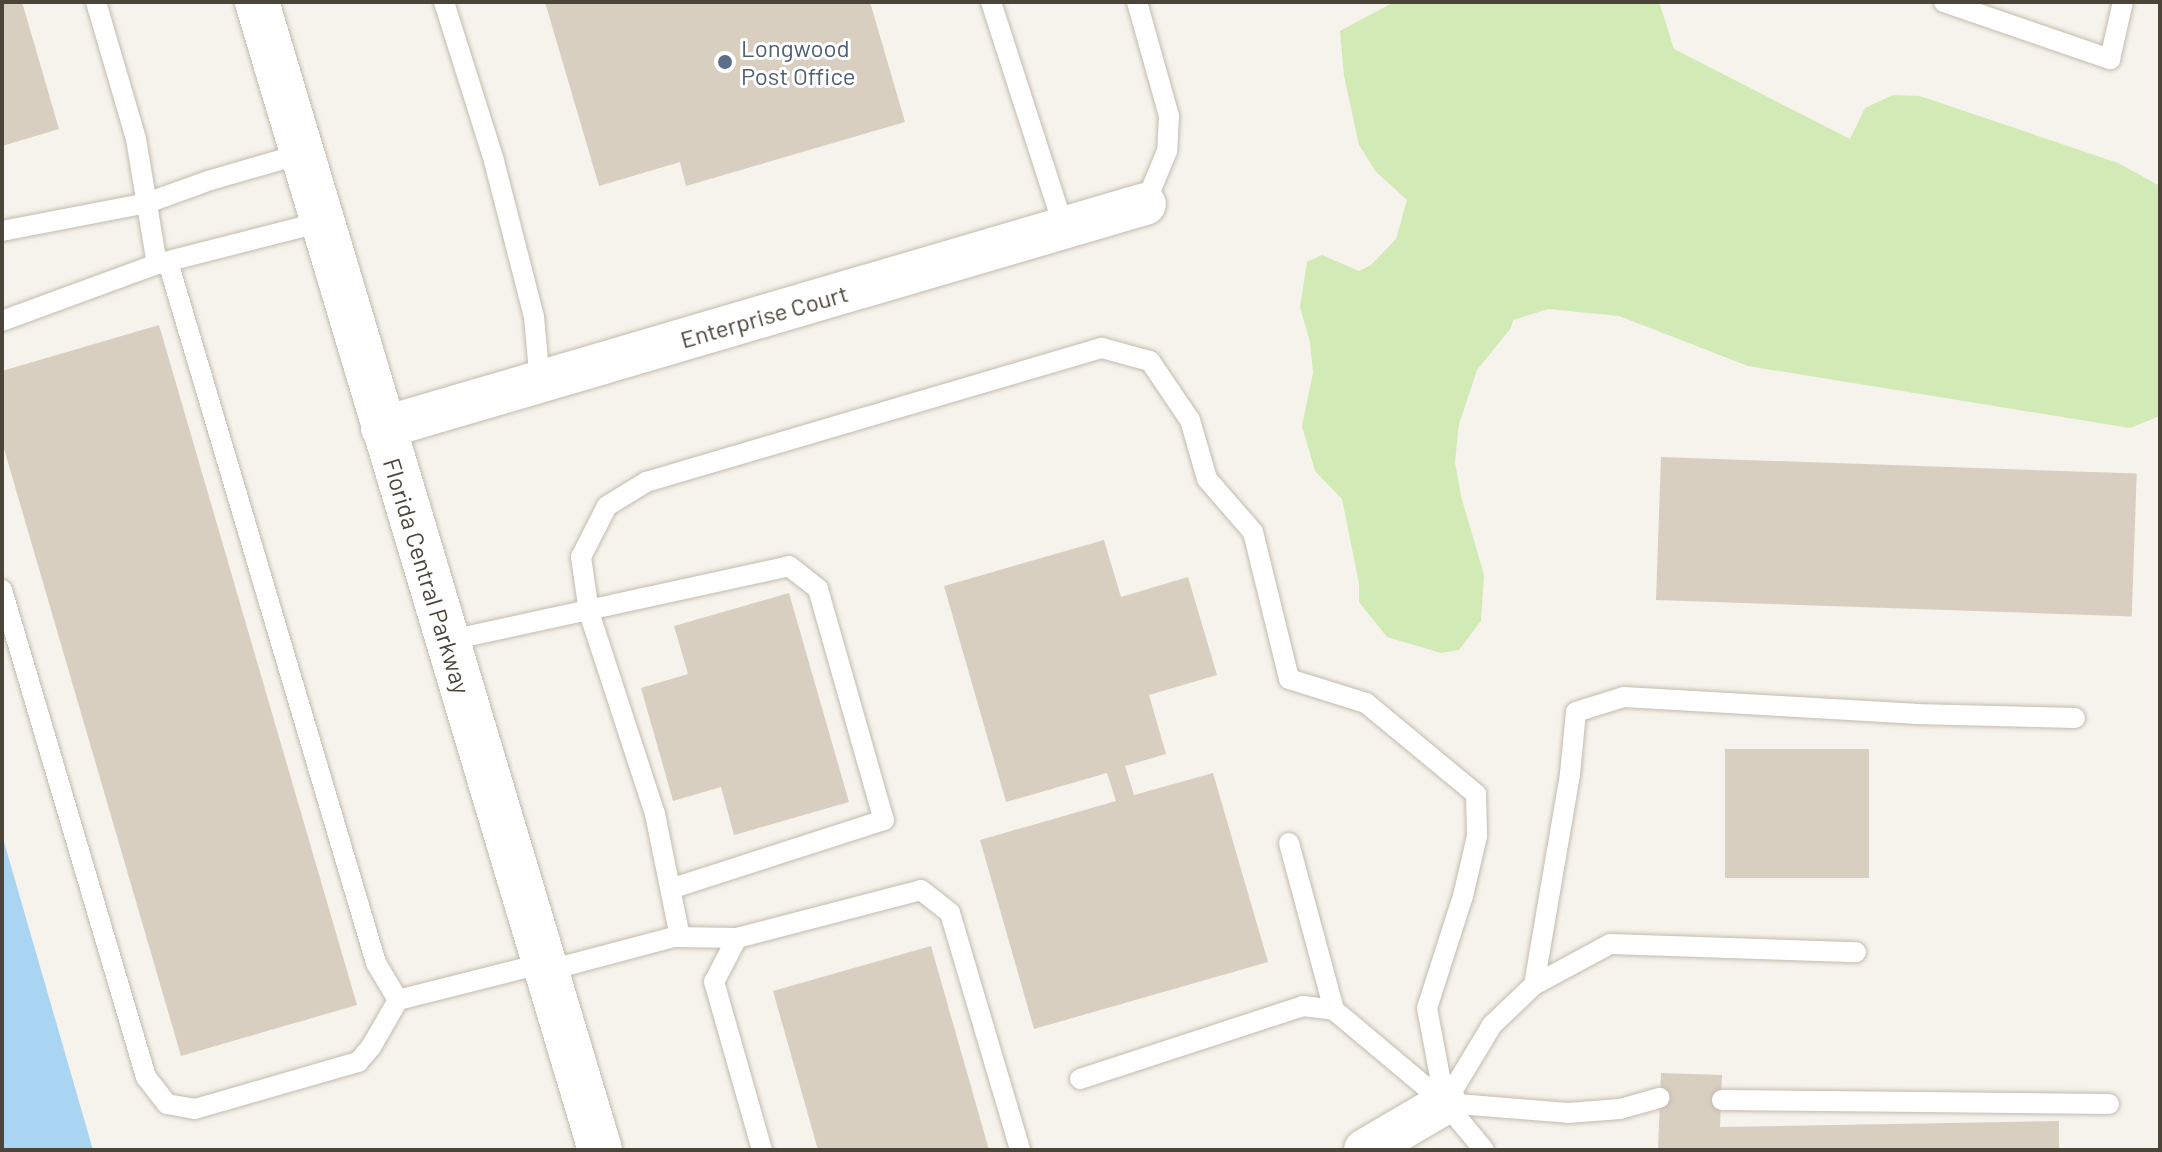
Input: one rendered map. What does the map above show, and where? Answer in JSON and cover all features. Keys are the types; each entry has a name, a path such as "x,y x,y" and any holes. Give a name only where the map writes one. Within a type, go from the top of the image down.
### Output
{"street":[{"name":"Florida Central Parkway","path":"257,2 600,1150"},
{"name":"Enterprise Court","path":"382,428 1145,204"},
{"path":"1365,1150 1445,1103"}],"lane":[{"path":"96,2 136,139 162,263 376,963 398,1000"},
{"path":"444,2 494,161 534,317 540,383"},
{"path":"991,2 1064,228"},
{"path":"1137,2 1169,116 1167,151 1145,204"},
{"path":"1944,2 2110,59 2123,2"},
{"path":"2,231 147,203 211,180 301,154"},
{"path":"2,321 162,263 322,222"},
{"path":"680,937 655,814 589,612 581,557 607,506 646,482 1102,348 1150,361 1190,420 1207,479 1253,532 1289,679 1366,703 1476,794 1477,836 1427,1008 1445,1103"},
{"path":"446,641 789,566 818,589 884,820 671,889"},
{"path":"2,590 146,1077 167,1104 195,1109 358,1062 371,1047 398,1000 680,937 737,938 921,890 950,913 1020,1150"},
{"path":"1534,985 1570,774 1576,712 1624,697 1915,714 2075,718"},
{"path":"1289,843 1334,1010"},
{"path":"737,938 714,982 762,1150"},
{"path":"1445,1103 1492,1025 1534,985 1610,944 1856,952"},
{"path":"1080,1079 1303,1006 1334,1010 1445,1103 1484,1150"},
{"path":"1445,1103 1568,1113 1620,1109 1659,1098"},
{"path":"1722,1100 2109,1104"}],"green space":[{"path":"1394,2 1659,2 1674,49 1850,139 1865,108 1893,95 1920,96 2118,163 2160,186 2160,416 2130,428 1748,366 1619,316 1548,309 1513,320 1511,328 1477,370 1459,424 1455,462 1461,496 1484,575 1481,621 1459,650 1441,653 1387,637 1359,602 1359,584 1342,499 1315,471 1302,426 1313,373 1310,342 1300,307 1307,262 1322,255 1359,271 1371,265 1396,239 1407,200 1376,172 1359,145 1344,76 1340,31"}],"water":[{"path":"2,835 93,1150 2,1150"}],"building":[{"path":"2,2 22,2 59,129 2,146"},
{"name":"Longwood Post Office","path":"545,2 870,2 905,122 686,186 680,162 599,186"},
{"path":"159,325 357,1005 181,1056 2,442 2,371"},
{"path":"1661,457 2137,474 2132,617 1656,600"},
{"path":"1104,540 1121,597 1188,577 1217,675 1149,695 1166,754 1125,766 1134,795 1213,773 1268,962 1034,1029 980,840 1116,801 1107,773 1006,802 944,586"},
{"path":"789,593 849,802 734,835 721,787 673,801 641,688 688,674 674,626"},
{"path":"1725,749 1869,749 1869,878 1725,878"},
{"path":"931,946 989,1150 818,1150 773,991"},
{"path":"1661,1073 1722,1075 1720,1127 2059,1121 2059,1150 1658,1150"}],"place":[{"name":"Longwood Post Office","path":"725,62"}]}
